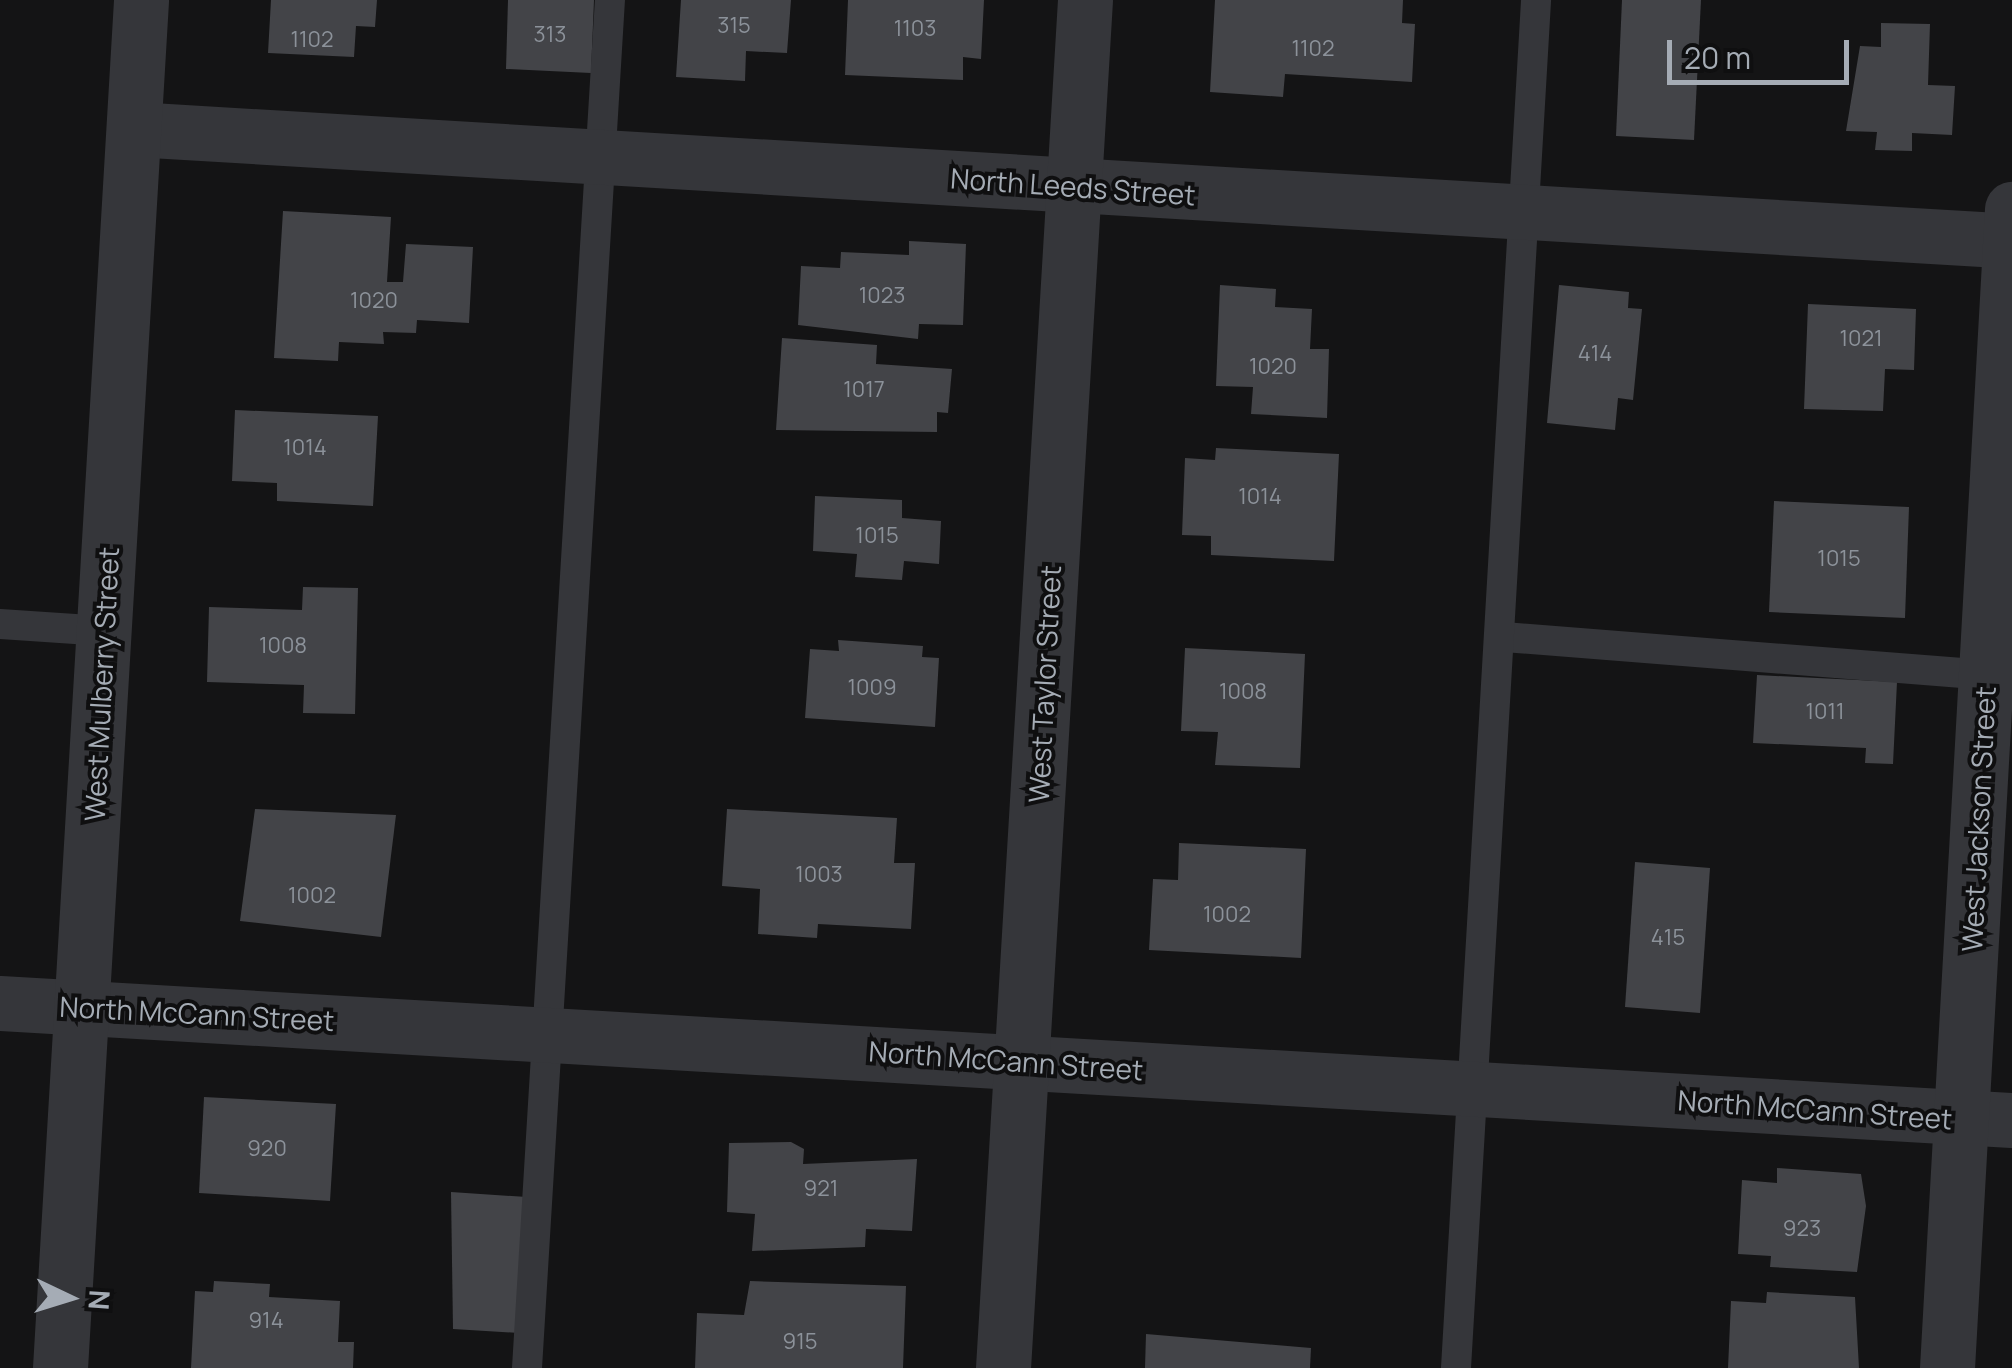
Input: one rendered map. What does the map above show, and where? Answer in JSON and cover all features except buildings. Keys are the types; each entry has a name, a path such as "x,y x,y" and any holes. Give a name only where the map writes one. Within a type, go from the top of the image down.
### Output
{"street":[{"name":"West Mulberry Street","path":"60,1368 142,0"},
{"name":"West Taylor Street","path":"1004,1368 1085,0"},
{"name":"North Leeds Street","path":"134,129 1524,216 2011,230"},
{"name":"West Jackson Street","path":"1948,1368 1987,1119 2011,230"},
{"name":"North McCann Street","path":"0,1003 544,1030 1987,1119"}],"lane":[{"path":"527,1368 544,1030 610,0"},
{"path":"1456,1368 1479,1087 1536,0"},
{"path":"0,624 104,631"},
{"path":"1504,637 1999,676"}]}
